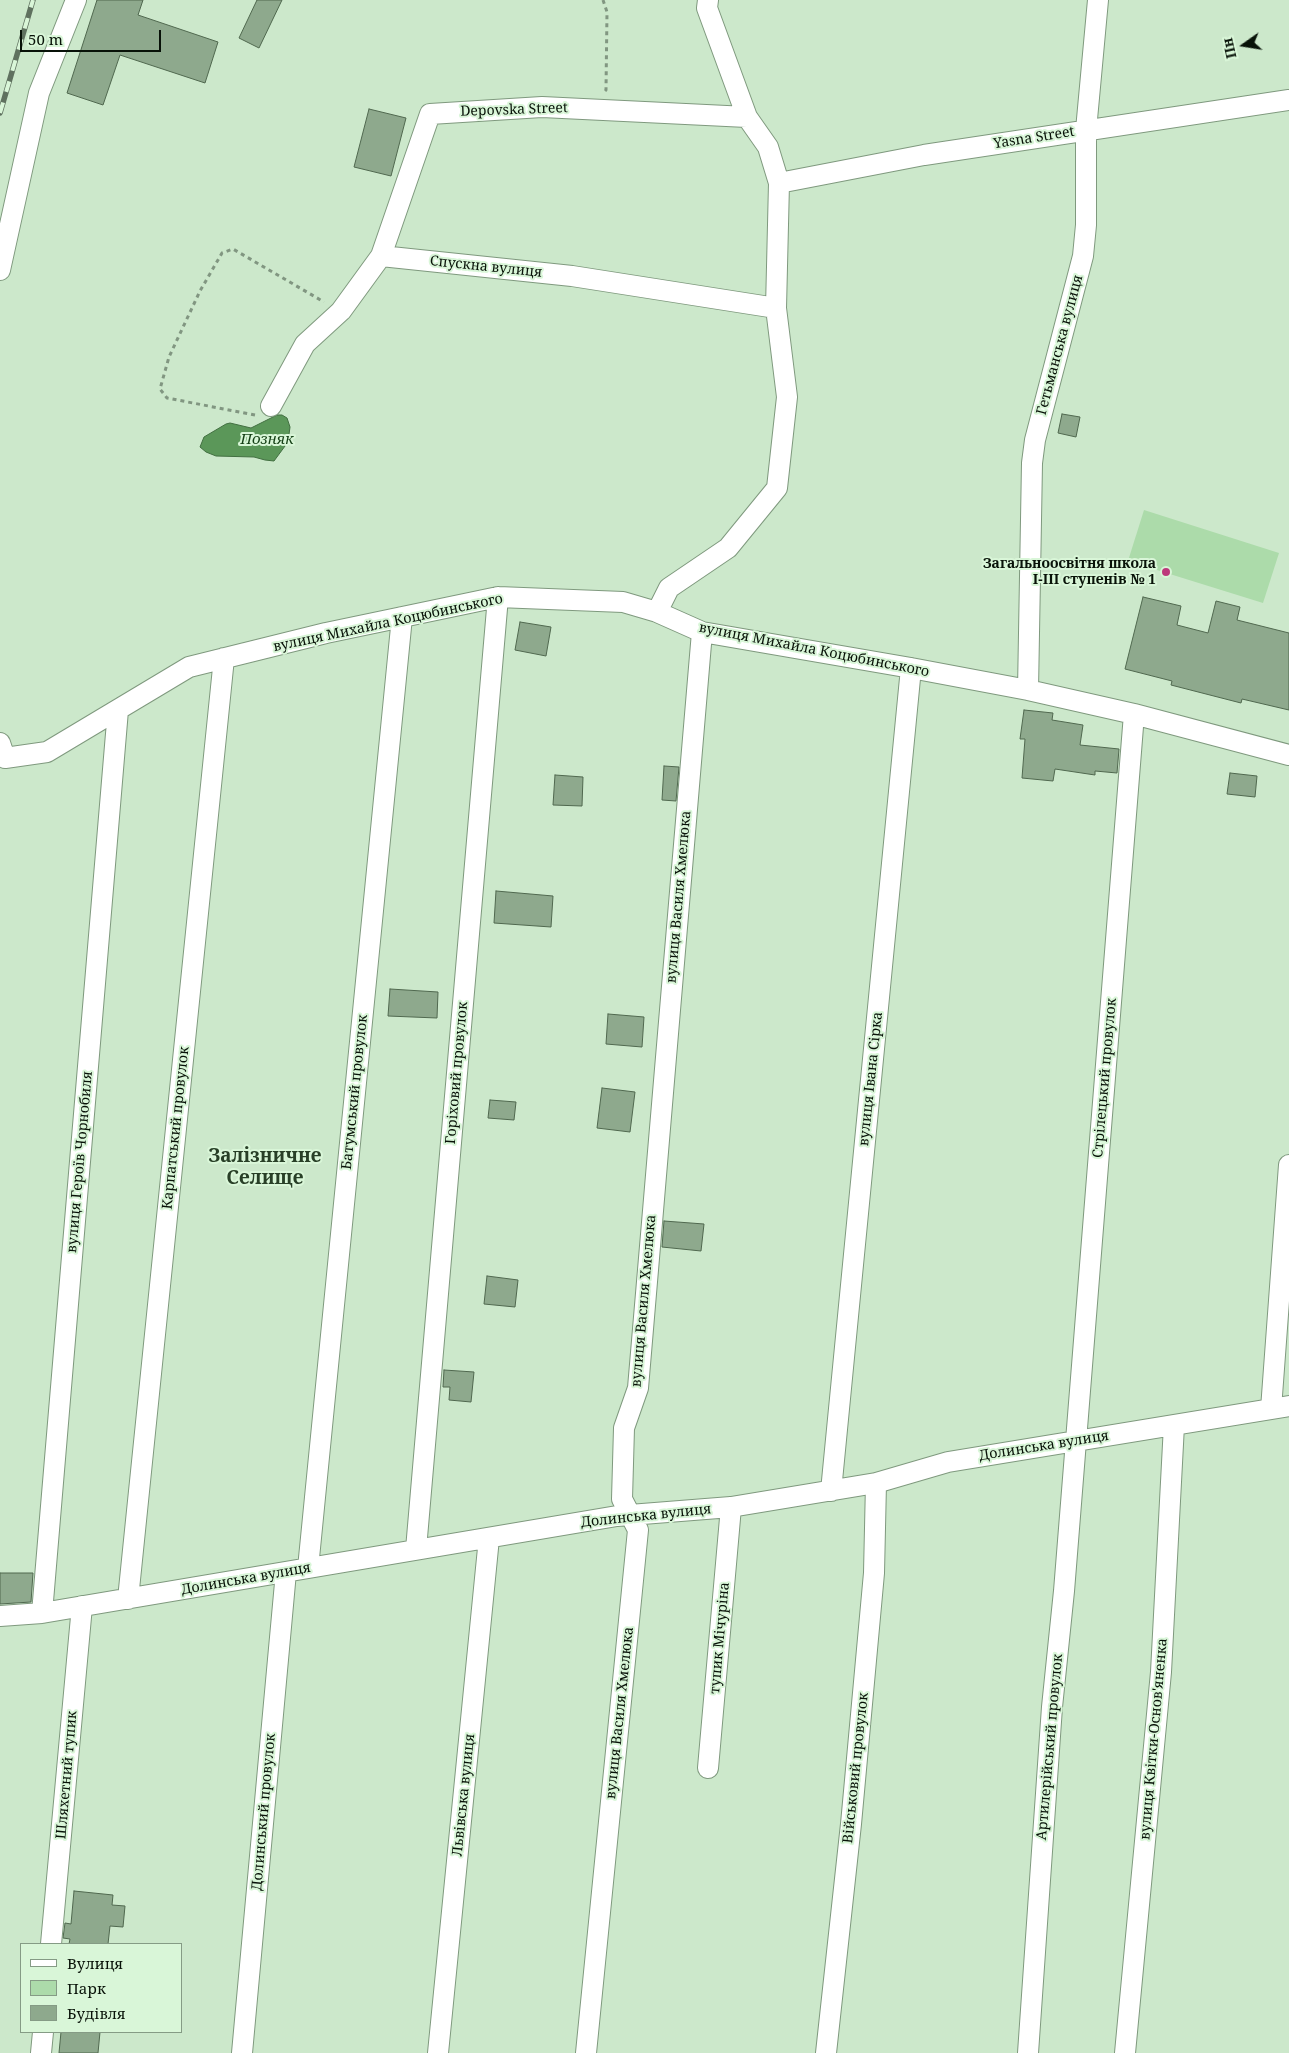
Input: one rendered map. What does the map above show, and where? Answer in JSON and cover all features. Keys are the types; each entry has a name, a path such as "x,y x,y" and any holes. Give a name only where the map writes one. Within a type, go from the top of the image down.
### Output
{"street":[{"path":"0,270 38,93 76,0"},
{"path":"657,612 669,588 728,548 777,488 787,397 776,308 779,183 768,147 747,117 707,8 708,0"},
{"name":"Гетьманська вулиця","path":"1028,690 1032,463 1035,440 1083,256 1086,226 1086,130 1098,0"},
{"name":"Yasna Street","path":"779,183 924,155 1289,100"},
{"name":"Depovska Street","path":"381,256 430,114 542,107 747,117"},
{"path":"271,406 305,344 341,311 381,256"},
{"name":"Спускна вулиця","path":"381,256 572,276 776,308"},
{"name":"вулиця Михайла Коцюбинського","path":"3,750 47,752 189,667 326,633 498,597 624,602 657,612 702,632 1028,690 1134,714 1289,754"},
{"name":"Горіховий провулок","path":"416,1549 498,597"},
{"name":"Батумський провулок","path":"308,1568 402,617"},
{"name":"вулиця Василя Хмелюка","path":"586,2053 638,1530 622,1499 624,1428 638,1388 702,632"},
{"name":"Карпатський провулок","path":"128,1598 224,658"},
{"name":"вулиця Івана Сірка","path":"832,1491 912,668"},
{"name":"вулиця Героїв Чорнобиля","path":"42,1613 118,710"},
{"name":"Стрілецький провулок","path":"1076,1441 1134,714"},
{"path":"1280,1407 1289,1165"},
{"name":"Долинська вулиця","path":"0,1616 42,1613 617,1516 731,1507 832,1491 876,1483 948,1462 1280,1407"},
{"name":"вулиця Квітки-Основ'яненка","path":"1124,2053 1161,1672 1174,1425"},
{"name":"Артилерійський провулок","path":"1028,2053 1052,1707 1064,1591 1076,1441"},
{"name":"Військовий провулок","path":"826,2053 851,1824 874,1573 876,1483"},
{"name":"тупик Мічуріна","path":"708,1768 731,1507"},
{"name":"Львівська вулиця","path":"438,2053 489,1538"},
{"name":"Долинський провулок","path":"242,2053 286,1572"},
{"name":"Шляхетний тупик","path":"51,1943 82,1606"},
{"path":"41,2053 43,2033"}],"path":[{"path":"590,109 606,90 607,12 603,0"},
{"path":"271,406 256,415 167,398 160,389 169,357 200,291 222,253 233,249 341,311"}],"green space":[{"path":"1144,510 1279,553 1263,603 1128,561"}],"water":[{"name":"Позняк","path":"277,415 287,418 290,427 288,442 274,461 254,457 216,456 200,447 204,437 226,424 230,423 251,428"}],"building":[{"path":"97,0 143,0 138,15 218,42 205,83 120,55 103,105 67,93"},
{"path":"257,0 282,0 259,48 239,38"},
{"path":"369,109 406,118 391,176 354,167"},
{"path":"1062,414 1080,417 1076,437 1058,433"},
{"path":"1143,597 1181,606 1177,625 1208,633 1216,601 1240,607 1237,620 1289,633 1289,710 1242,699 1241,703 1171,685 1172,681 1125,669"},
{"path":"520,622 551,627 546,656 515,650"},
{"path":"1024,710 1053,713 1052,720 1083,725 1080,745 1119,749 1117,773 1095,771 1095,775 1055,769 1053,781 1022,778 1025,739 1020,739"},
{"path":"664,766 679,767 676,801 662,800"},
{"path":"1230,773 1257,776 1255,797 1227,794"},
{"path":"555,775 583,777 582,806 553,805"},
{"path":"496,891 553,896 551,927 494,923"},
{"path":"390,989 438,992 437,1018 388,1016"},
{"path":"608,1014 644,1017 642,1047 606,1044"},
{"path":"602,1088 635,1092 630,1132 597,1128"},
{"path":"490,1100 516,1102 514,1120 488,1118"},
{"path":"664,1221 704,1224 701,1251 662,1247"},
{"path":"487,1276 518,1280 515,1307 484,1304"},
{"path":"444,1370 474,1372 471,1402 449,1400 450,1387 443,1387"},
{"path":"0,1573 33,1573 31,1602 0,1604"},
{"path":"74,1891 113,1895 112,1905 125,1906 123,1927 110,1926 108,1943 69,1943 70,1939 63,1938 65,1923 71,1924"},
{"path":"61,2033 100,2033 98,2053 59,2053"}],"railway":[{"path":"0,113 33,0"}],"place":[{"name":"Загальноосвітня школа І-ІІІ ступенів № 1","path":"1166,572"}],"district":[{"name":"Залізничне Селище","path":"265,1168"}]}
